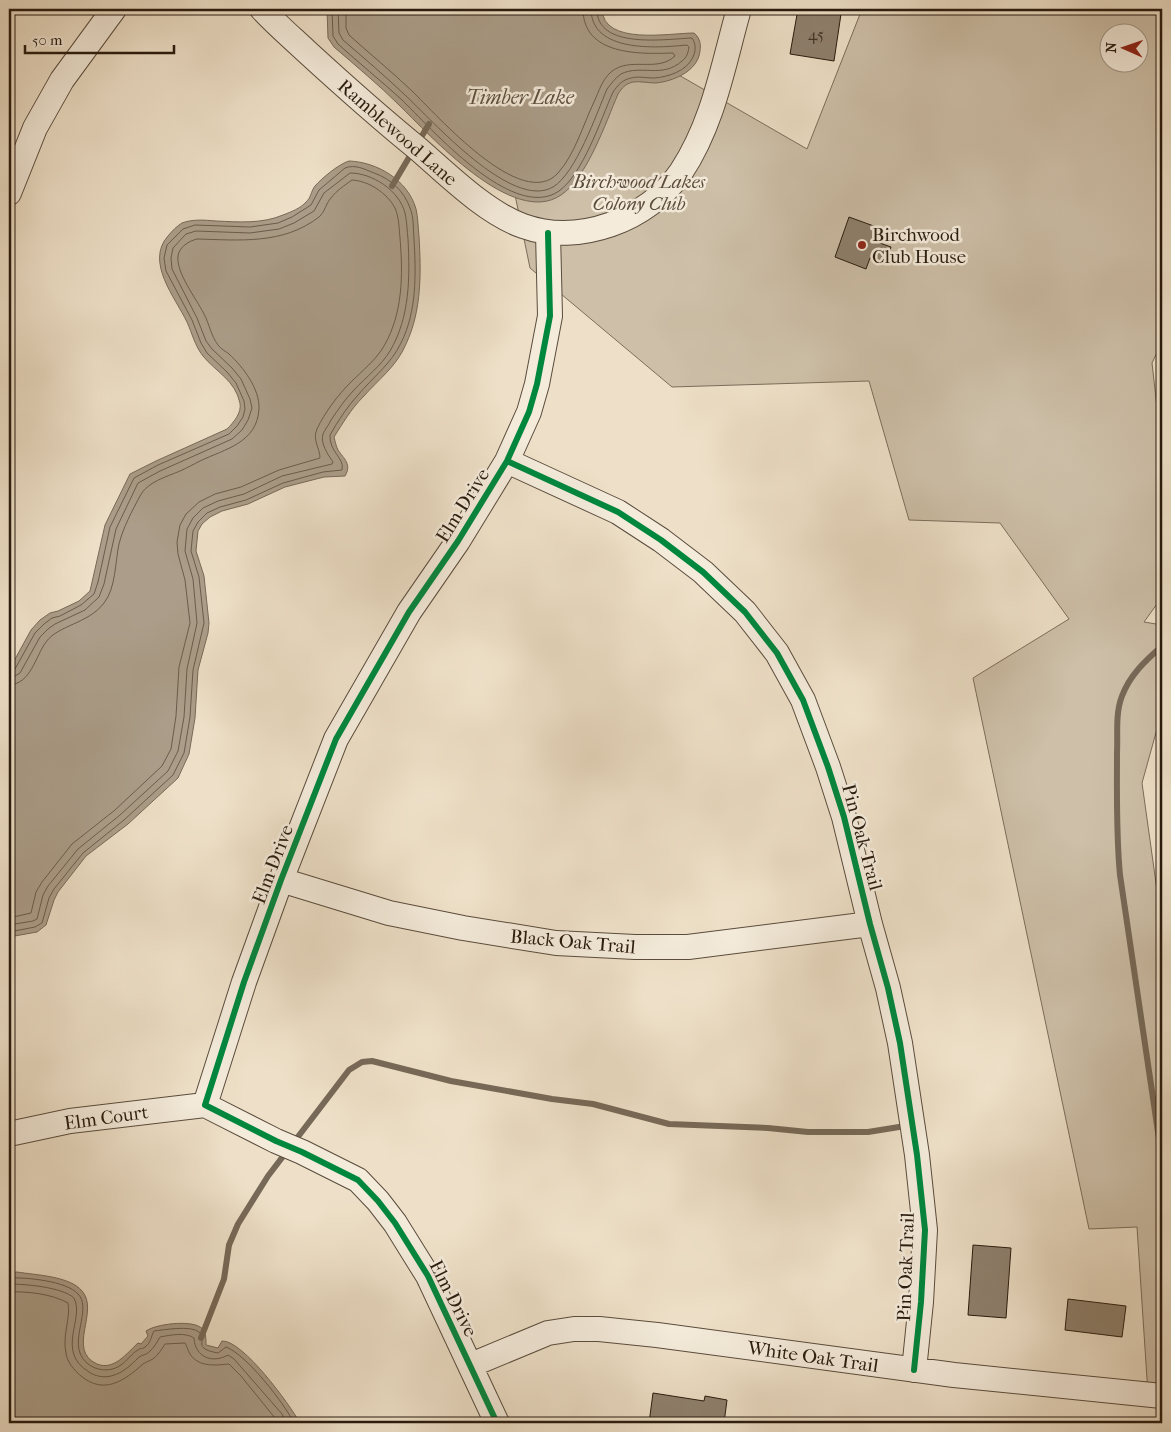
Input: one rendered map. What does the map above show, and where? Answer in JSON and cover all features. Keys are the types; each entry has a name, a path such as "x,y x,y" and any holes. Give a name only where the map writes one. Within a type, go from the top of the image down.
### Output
{"street":[{"path":"9,193 35,128 57,89 90,39 114,9"},
{"name":"Ramblewood Lane","path":"262,9 351,93 485,205 523,226 548,233 564,234 587,232 621,220 648,205 665,190 680,172 711,114 739,9"},
{"name":"Elm Drive","path":"498,1423 428,1276 378,1200 358,1180 205,1105 244,982 281,880 336,739 409,612 458,541 507,460 529,412 537,384 550,316 548,233"},
{"name":"Pin Oak Trail","path":"507,460 618,512 661,540 703,572 745,612 777,653 803,700 828,766 844,817 888,988 900,1043 917,1155 925,1230 914,1370"},
{"name":"Black Oak Trail","path":"281,880 389,912 463,928 556,943 635,947 688,947 870,924"},
{"name":"Elm Court","path":"9,1134 70,1121 205,1105"},
{"name":"White Oak Trail","path":"470,1365 548,1332 590,1329 647,1334 914,1370 1162,1396"}],"green space":[{"name":"Birchwood Lakes Colony Club","path":"862,9 1162,9 1162,342 1152,363 1162,452 1162,597 1144,622 1162,625 1162,711 1142,783 1162,926 1162,1394 1148,1394 1137,1227 1089,1229 973,678 1069,619 1000,523 909,520 869,381 672,387 530,268 505,146 573,14 807,149"}],"water":[{"name":"Timber Lake","path":"327,9 602,9 605,21 613,28 625,33 655,35 694,33 700,41 700,51 695,64 684,74 656,83 633,82 624,87 618,94 595,149 579,176 561,195 542,202 520,199 497,189 474,174 451,155 384,90 334,47 328,38"},
{"path":"349,161 370,165 390,174 406,189 416,209 420,250 419,291 415,318 406,344 398,359 355,406 334,437 338,450 345,459 348,468 345,476 324,477 285,487 248,504 222,511 210,517 202,524 198,531 196,551 204,576 209,623 198,670 195,718 189,754 178,778 128,824 86,856 58,892 46,925 37,932 9,937 9,670 31,630 40,620 50,613 79,601 90,591 105,525 130,474 227,429 240,410 238,395 234,388 200,352 187,322 164,279 160,257 162,246 173,230 182,223 199,220 258,221 275,218 292,211 308,200 314,188 322,179"},
{"path":"17,1272 61,1279 82,1291 87,1299 88,1309 83,1340 84,1350 88,1358 97,1364 109,1365 120,1360 138,1343 141,1344 148,1336 146,1331 157,1326 173,1324 195,1325 205,1332 206,1345 218,1348 222,1341 231,1343 242,1351 287,1402 300,1423 9,1423 9,1273"}],"building":[{"path":"798,9 841,14 834,61 790,54"},
{"name":"Birchwood Club House","path":"849,217 882,229 877,242 891,247 886,264 870,258 866,269 835,257"},
{"path":"973,1245 1011,1248 1006,1318 968,1315"},
{"path":"1068,1299 1126,1306 1122,1337 1065,1330"},
{"path":"653,1393 704,1401 705,1396 727,1400 724,1423 649,1423"}],"waterway":[{"path":"392,186 429,124"},
{"path":"1162,646 1144,663 1125,688 1118,710 1117,724 1120,875 1162,1159"},
{"path":"201,1338 224,1279 229,1245 238,1224 268,1176 349,1070 362,1062 372,1061 451,1081 552,1099 593,1104 669,1124 768,1128 808,1132 868,1132 899,1127"}],"cycle path":[{"path":"497,1423 428,1276 395,1223 378,1201 358,1180 205,1105 244,982 281,880 336,739 409,612 458,541 507,461 529,412 537,384 550,316 548,233"},
{"path":"507,461 618,512 661,540 703,572 745,612 777,653 803,700 844,817 888,988 900,1043 917,1155 925,1230 921,1302 914,1370"}],"place":[{"name":"Birchwood Club House","path":"862,245"}]}
